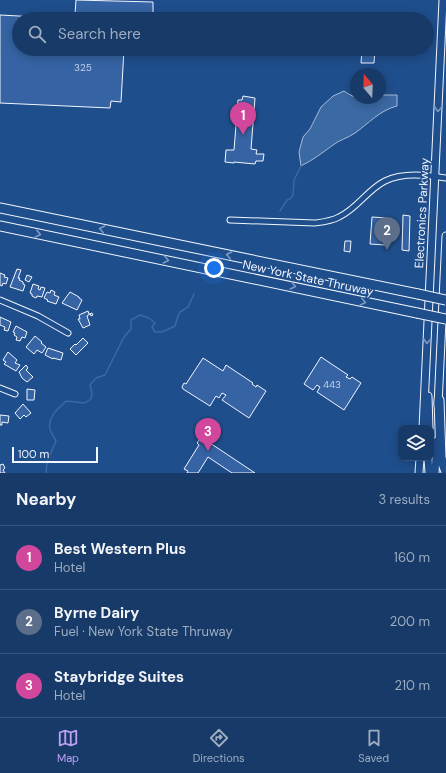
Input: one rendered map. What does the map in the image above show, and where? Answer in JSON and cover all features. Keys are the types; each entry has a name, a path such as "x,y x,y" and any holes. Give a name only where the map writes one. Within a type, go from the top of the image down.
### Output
{"highway":[{"name":"New York State Thruway","path":"0,208 446,300"},
{"name":"New York State Thruway","path":"0,226 446,319"},
{"path":"439,400 441,458 446,472"}],"main road":[{"name":"Electronics Parkway","path":"423,425 443,0"},
{"name":"Electronics Parkway","path":"435,473 446,236"},
{"path":"426,366 430,409 429,425"},
{"path":"419,473 420,461"},
{"path":"428,461 429,473"}],"street":[{"path":"230,220 315,223 327,221 340,217 353,208 371,190 390,179 402,176 417,175 446,178"},
{"path":"0,300 38,316 68,333"},
{"path":"0,388 15,394"}],"water":[{"path":"344,91 350,94 350,104 386,104 386,95 397,95 397,106 380,114 355,133 335,143 301,166 299,152 303,137 310,129 321,107 333,96"}],"building":[{"path":"76,0 153,2 153,12 75,12"},
{"path":"0,15 12,16 12,56 124,56 121,102 111,101 110,108 0,103"},
{"path":"362,56 374,56 374,63 361,63"},
{"path":"243,96 255,98 251,149 257,150 256,154 264,154 263,161 256,161 255,164 225,162 226,150 234,150 238,100 242,100"},
{"path":"403,215 410,216 409,251 402,250"},
{"path":"372,217 387,218 385,245 370,244"},
{"path":"345,241 351,241 350,252 344,251"},
{"path":"17,269 21,270 18,278 20,278 19,280 25,285 23,291 10,287"},
{"path":"0,273 5,275 4,277 8,278 6,284 3,283 2,286 0,285"},
{"path":"27,275 32,277 29,282 25,280"},
{"path":"33,284 39,286 38,289 40,290 41,287 45,288 42,297 37,296 36,298 32,296 30,293"},
{"path":"51,290 55,292 54,295 59,297 56,304 47,301 48,300 44,298 47,292 50,293"},
{"path":"70,292 82,300 77,310 62,303"},
{"path":"88,311 89,314 92,313 93,315 91,316 90,314 87,316 90,325 83,328 78,319 80,319 79,315"},
{"path":"0,317 11,322 8,331 4,330 5,327 0,325"},
{"path":"16,326 27,332 25,338 22,337 20,341 16,340 17,337 13,332"},
{"path":"35,336 46,347 42,353 37,350 34,354 26,347"},
{"path":"83,338 88,343 76,355 70,349"},
{"path":"48,348 63,353 61,360 53,359 45,355"},
{"path":"8,352 17,360 15,363 20,365 16,371 4,364 6,362 3,360"},
{"path":"321,357 348,375 346,377 350,379 352,377 361,383 344,410 317,392 320,387 317,385 313,390 304,384"},
{"path":"203,358 223,371 226,365 253,383 252,384 256,387 257,385 266,391 249,418 222,400 226,395 222,393 219,398 216,396 210,406 183,389 182,387 184,383 186,384"},
{"path":"26,365 28,368 26,370 33,377 27,382 22,378 19,372"},
{"path":"27,389 35,390 34,400 27,400"},
{"path":"23,404 31,413 26,417 24,415 20,419 15,413"},
{"path":"0,415 9,416 8,423 2,422 2,425 0,425"},
{"path":"201,437 255,473 232,473 208,457 198,473 187,473 188,471 184,469 199,445 197,443"},
{"path":"3,464 5,468 3,470 5,473 0,473 0,465"}],"waterway":[{"path":"280,211 287,200 293,195 294,180 301,166"},
{"path":"46,473 47,462 56,441 50,429 50,421 52,417 66,401 85,403 91,399 92,393 90,385 96,378 105,375 124,337 131,329 131,320 140,315 149,318 155,323 152,327 155,332 162,332 175,326 180,312 188,307 194,294"}],"place":[{"name":"Best Western Plus","path":"243,135"},
{"name":"Byrne Dairy","path":"387,250"},
{"name":"Staybridge Suites","path":"208,451"}]}
